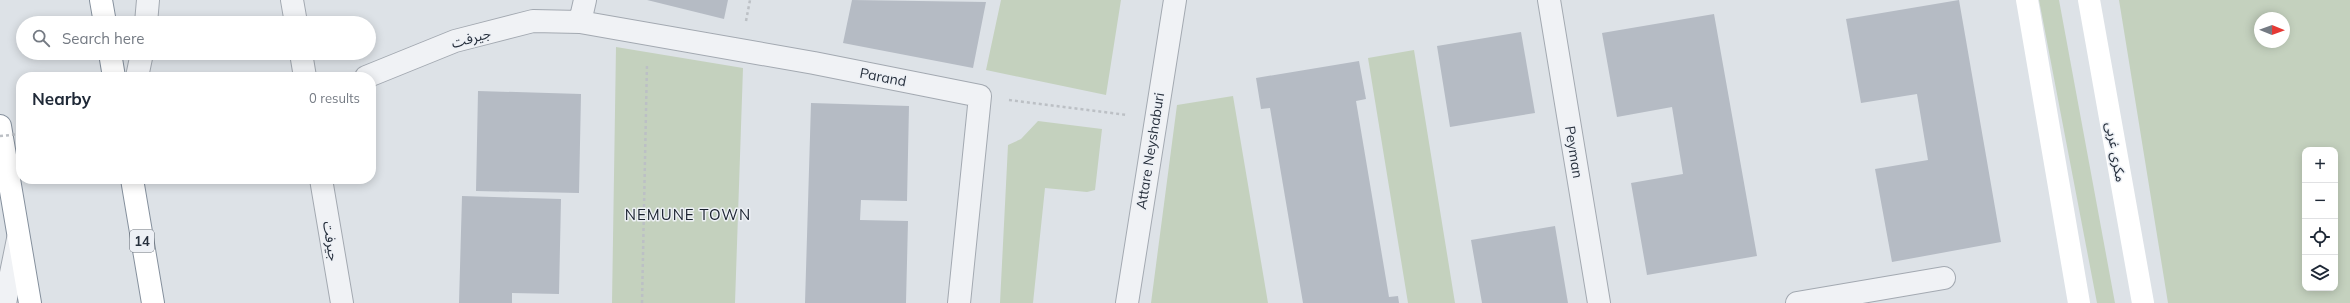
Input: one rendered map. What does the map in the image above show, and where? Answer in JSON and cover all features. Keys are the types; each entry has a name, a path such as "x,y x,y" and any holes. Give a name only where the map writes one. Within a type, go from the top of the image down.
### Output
{"main road":[{"path":"101,0 104,16"},
{"path":"2027,0 2079,303"},
{"name":"مکری غربی","path":"2089,0 2142,303"},
{"path":"111,60 113,72"},
{"path":"0,126 30,303"},
{"name":"14","path":"133,184 153,303"}],"street":[{"path":"147,16 148,0"},
{"path":"292,0 295,16"},
{"path":"580,22 585,0"},
{"name":"Attare Neyshaburi","path":"1127,303 1155,118 1175,0"},
{"name":"Peyman","path":"1549,0 1599,303"},
{"name":"جیرفت","path":"376,73 455,41 533,21 580,22"},
{"name":"Parand","path":"580,22 814,63 980,96"},
{"path":"139,72 141,60"},
{"path":"302,60 304,72"},
{"path":"959,303 980,96"},
{"name":"جيرفت","path":"322,184 342,303"},
{"path":"5,303 18,239"},
{"path":"1797,303 1944,278"}],"path":[{"path":"642,303 647,60"},
{"path":"980,96 1155,118"},
{"path":"0,136 16,134"}],"green space":[{"path":"1001,0 1121,0 1106,95 986,70"},
{"path":"2039,0 2059,0 2115,303 2097,303"},
{"path":"2119,0 2350,0 2350,303 2168,303"},
{"path":"616,47 743,68 735,303 612,303"},
{"path":"1414,50 1455,303 1408,303 1368,58"},
{"path":"1233,96 1268,303 1151,303 1177,105"},
{"path":"1038,121 1102,129 1095,190 1087,192 1045,188 1033,303 1000,303 1008,145 1021,139"}],"building":[{"path":"647,0 728,0 724,19"},
{"path":"852,0 986,2 973,68 843,43"},
{"path":"1959,0 2001,242 1892,262 1875,169 1928,160 1917,94 1861,103 1846,19"},
{"path":"1714,14 1757,256 1647,275 1631,183 1683,174 1672,107 1617,117 1602,33"},
{"path":"1521,32 1535,113 1450,127 1437,46"},
{"path":"1359,61 1366,99 1356,101 1389,297 1398,296 1399,303 1303,303 1270,108 1261,109 1256,78"},
{"path":"478,91 581,94 579,193 476,191"},
{"path":"811,103 909,106 907,201 861,200 860,220 908,221 906,303 805,303"},
{"path":"462,196 561,199 559,294 512,293 512,303 459,303"},
{"path":"1555,226 1568,303 1482,303 1471,240"}],"district":[{"name":"NEMUNE TOWN","path":"688,214"}]}
